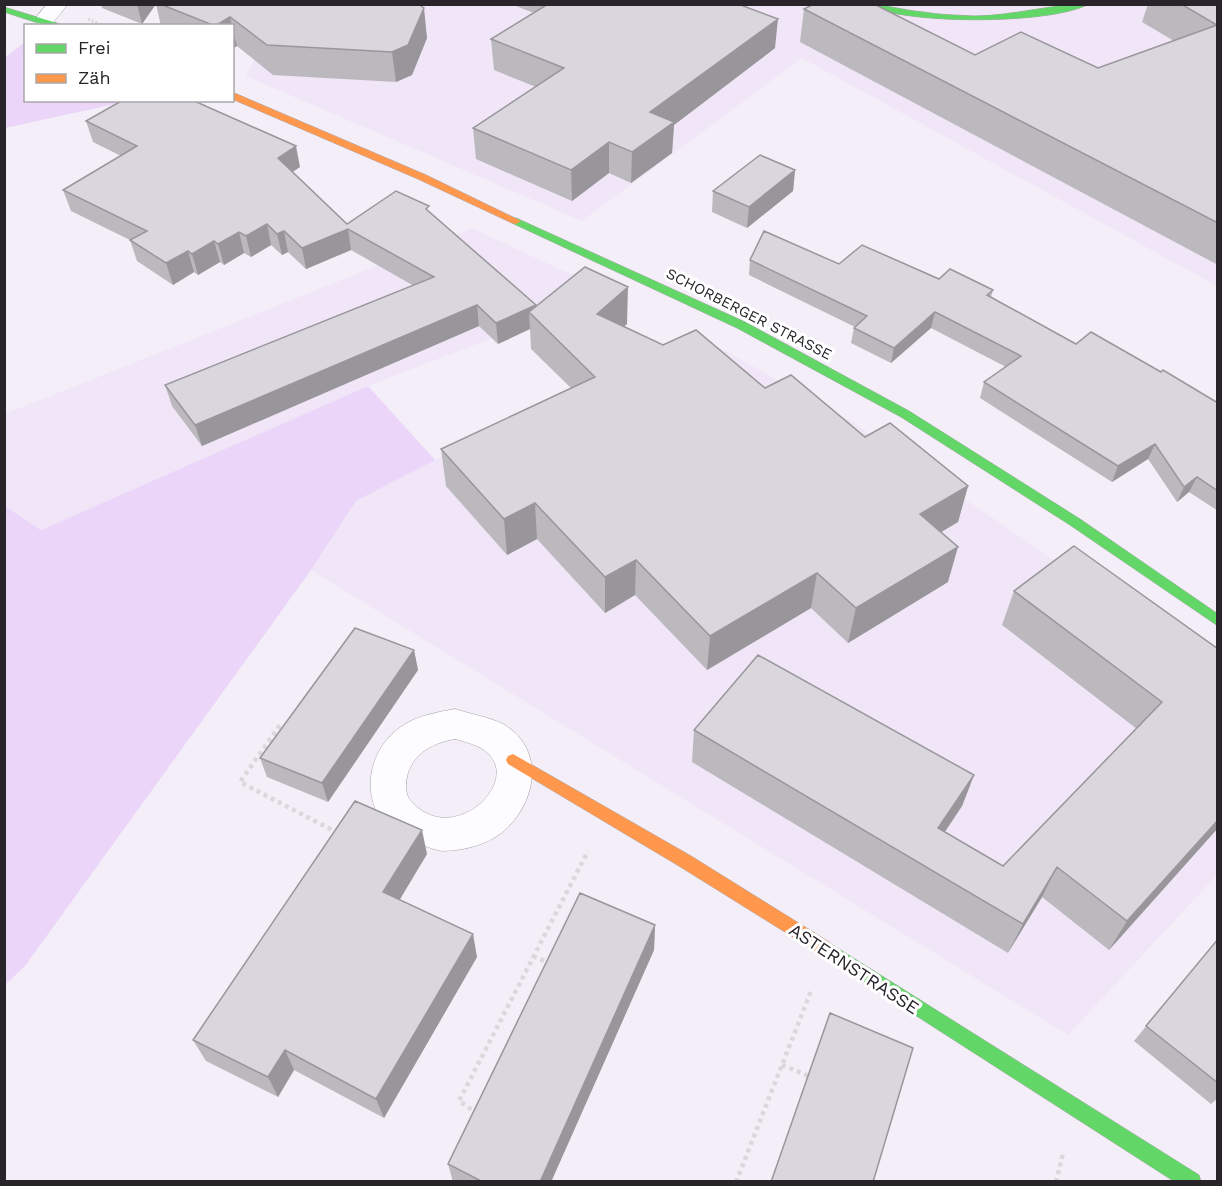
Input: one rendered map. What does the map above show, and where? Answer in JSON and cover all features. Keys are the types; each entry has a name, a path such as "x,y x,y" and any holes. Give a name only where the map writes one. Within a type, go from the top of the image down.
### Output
{"street":[{"path":"867,4 885,10 938,19 988,21 1038,16 1085,4"},
{"path":"4,9 54,17"},
{"name":"SCHORBERGER STRASSE","path":"234,96 433,182 741,325 905,414 1075,522 1218,621"},
{"name":"ASTERNSTRASSE","path":"513,760 608,813 1073,1109 1192,1182"}],"path":[{"path":"196,102 213,110"},
{"path":"289,729 280,725 240,782 341,834"},
{"path":"485,1119 459,1101 608,813"},
{"path":"335,843 347,826"},
{"path":"736,1182 826,951"},
{"path":"533,956 558,967"},
{"path":"782,1065 809,1077"}],"shaded area":[{"path":"284,5 1217,5 1217,286 802,58 582,221 246,76"},
{"path":"24,43 24,102 124,102 5,128 4,58"},
{"path":"472,228 585,281 544,318 368,386 41,530 5,506 5,414"},
{"path":"693,333 851,421 1217,672 1217,875 1068,1035 311,570 356,501 435,460 637,364"},
{"path":"368,386 435,460 356,501 311,570 25,966 5,985 5,506 41,530"}],"building":[{"path":"160,4 418,4 424,8 408,45 392,52 267,45 230,17 218,24 210,24"},
{"path":"548,4 738,4 778,19 650,112 674,122 632,152 609,142 571,170 473,128 564,68 491,39"},
{"path":"814,4 874,4 975,55 1021,32 1098,68 1217,25 1181,4 1218,4 1218,223 804,9"},
{"path":"119,102 197,102 296,146 278,158 347,224 396,191 429,206 426,209 536,305 496,323 477,305 195,425 165,385 434,277 348,229 302,248 284,231 277,234 267,224 246,236 239,232 218,244 214,241 192,254 188,251 166,263 130,240 147,231 63,190 137,146 86,121"},
{"path":"760,155 795,170 749,207 713,191"},
{"path":"764,231 839,264 862,245 939,279 950,269 993,290 987,295 1076,344 1091,332 1161,372 1163,370 1218,403 1218,491 1197,477 1184,487 1155,444 1118,466 984,382 1021,356 935,312 894,348 854,328 867,316 750,260"},
{"path":"585,267 628,287 597,314 663,345 696,330 765,388 791,375 865,437 890,423 968,486 920,514 958,547 856,608 817,573 710,636 636,560 605,577 535,503 504,519 441,449 595,377 529,312"},
{"path":"1074,546 1218,649 1218,820 1127,921 1057,867 1023,924 694,730 758,655 974,775 938,828 1003,866 1162,702 1014,591"},
{"path":"355,628 414,650 322,783 260,758"},
{"path":"355,801 422,830 383,892 473,934 376,1099 285,1050 268,1077 193,1040"},
{"path":"580,893 655,925 540,1182 483,1182 448,1164"},
{"path":"1218,939 1218,1083 1146,1026"},
{"path":"830,1013 913,1048 873,1182 771,1182"}],"traffic: fast":[{"path":"867,4 950,18 1002,17 1085,4"},
{"path":"4,9 51,24"},
{"path":"516,221 741,325 905,414 1075,522 1218,621"},
{"path":"823,947 1192,1182"}],"traffic: slow":[{"path":"234,96 422,177 516,221"},
{"path":"513,760 685,861 823,947"}]}
